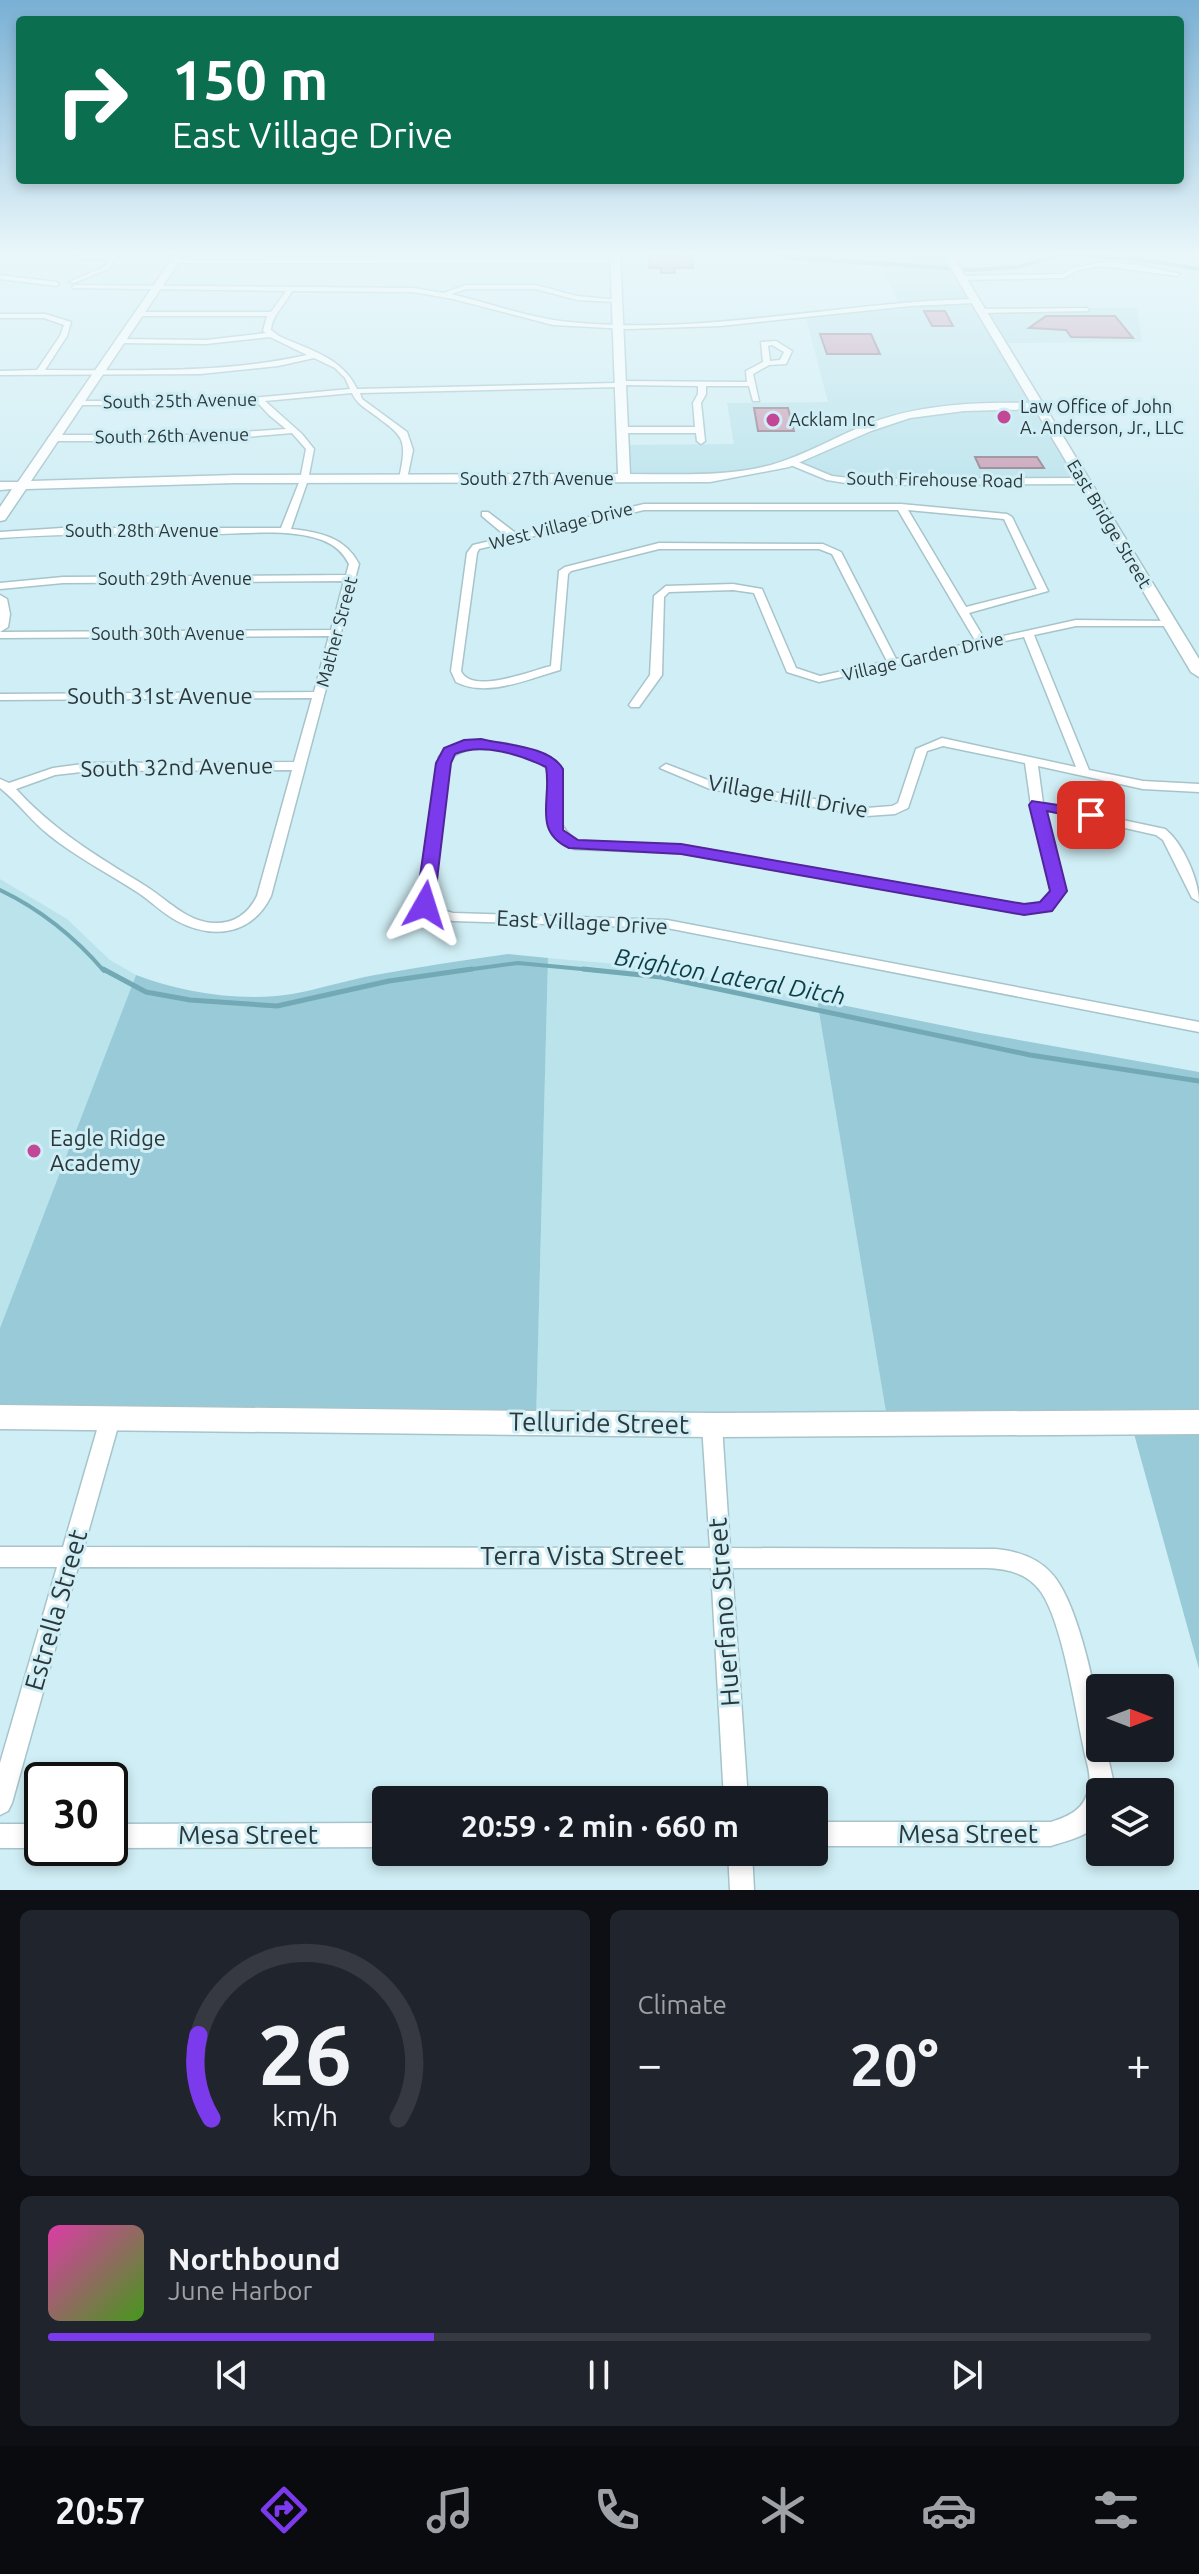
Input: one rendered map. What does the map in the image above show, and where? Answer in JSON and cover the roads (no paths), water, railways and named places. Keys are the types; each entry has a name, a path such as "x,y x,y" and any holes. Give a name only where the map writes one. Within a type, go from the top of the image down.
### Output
{"main road":[{"path":"0,517 119,341"},
{"path":"619,341 624,479"},
{"name":"East Bridge Street","path":"998,341 1199,672"},
{"name":"South 27th Avenue","path":"0,486 24,483 725,477 791,462 884,422 913,414 964,407 1038,406"},
{"path":"0,478 22,472 40,457"},
{"name":"South 27th Avenue","path":"0,478 24,483"},
{"path":"0,599 3,614 0,627"},
{"name":"Telluride Street","path":"0,1417 712,1425 1199,1422"}],"street":[{"path":"40,371 60,341"},
{"path":"136,341 213,341"},
{"path":"285,341 342,370 359,400 393,422 406,437 409,450 403,479"},
{"path":"0,373 247,369 317,355"},
{"path":"756,399 751,370 767,363"},
{"name":"South 25th Avenue","path":"77,403 260,400 352,391 752,384"},
{"path":"701,441 697,403 702,394 702,385"},
{"path":"260,400 272,417 310,449 304,480 285,531"},
{"path":"623,430 700,430"},
{"name":"South 26th Avenue","path":"52,438 214,437 292,431"},
{"name":"South Firehouse Road","path":"791,462 830,478 858,482 1083,481"},
{"name":"West Village Drive","path":"893,663 836,552 820,546 663,546 568,569 563,573 556,668 486,686 470,685 460,680 456,671 472,553 478,546 644,507 901,507 995,513 1011,520 1043,591 963,611"},
{"path":"901,507 982,643"},
{"path":"485,514 515,538"},
{"name":"South 28th Avenue","path":"0,535 62,531 285,531"},
{"name":"Mather Street","path":"4,786 49,831 192,923 208,926 242,922 256,913 337,633 353,560 341,546 318,536 285,531"},
{"name":"South 29th Avenue","path":"0,586 63,580 351,578"},
{"name":"Village Garden Drive","path":"635,705 656,675 659,596 666,589 742,587 758,591 791,670 803,676 828,679 1076,623 1169,623"},
{"name":"South 30th Avenue","path":"0,635 337,633"},
{"path":"1028,634 1084,773"},
{"name":"South 31st Avenue","path":"0,697 319,695"},
{"name":"Village Hill Drive","path":"666,768 710,785 873,812 895,810 904,805 922,749 933,743 954,743 1156,787 1199,788"},
{"name":"East Village Drive","path":"1031,760 1037,805 1058,891 1046,907 1024,909 681,849 575,845 561,838 554,830 553,764 537,757 481,744 464,744 449,751 443,763 424,902 430,911 453,917 667,924 1060,1003 1199,1027"},
{"name":"South 32nd Avenue","path":"4,786 53,772 90,767 300,766"},
{"path":"1037,805 1160,832 1173,846 1199,898"},
{"name":"Estrella Street","path":"0,1803 111,1416"},
{"name":"Huerfano Street","path":"712,1425 735,1786"},
{"name":"Terra Vista Street","path":"0,1557 721,1556 1014,1559 1047,1583 1059,1599 1079,1686"},
{"name":"Mesa Street","path":"828,1834 1051,1834 1077,1825 1094,1813 1102,1784 1079,1686"},
{"name":"Mesa Street","path":"128,1836 372,1835"},
{"path":"0,1836 24,1836"},
{"path":"741,1866 742,1890"}],"waterway":[{"name":"Brighton Lateral Ditch","path":"0,890 56,925 104,971"},
{"name":"Brighton Lateral Ditch","path":"460,971 518,963 597,970"},
{"name":"Brighton Lateral Ditch","path":"103,969 146,992 190,1000 277,1006 389,981 460,971"},
{"name":"Brighton Lateral Ditch","path":"460,971 472,969"},
{"name":"Brighton Lateral Ditch","path":"583,969 597,970"},
{"name":"Brighton Lateral Ditch","path":"597,970 603,971"},
{"name":"Brighton Lateral Ditch","path":"597,970 661,977 1030,1055 1199,1081"}],"place":[{"name":"Law Office of John A. Anderson, Jr., LLC","path":"1004,417"},
{"name":"Acklam Inc","path":"773,420"},
{"name":"Eagle Ridge Academy","path":"34,1151"}]}
